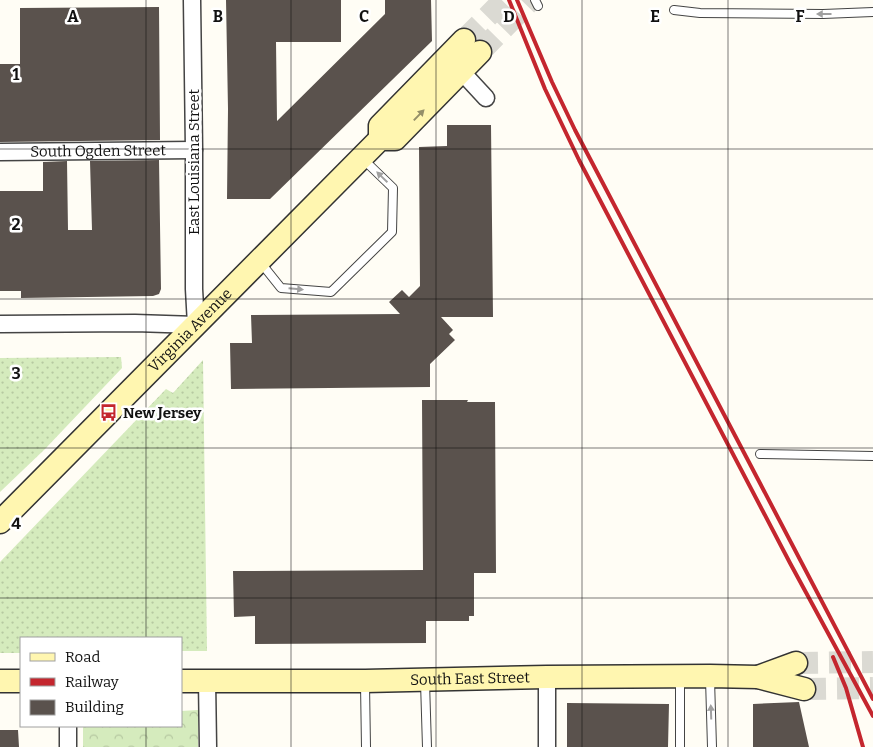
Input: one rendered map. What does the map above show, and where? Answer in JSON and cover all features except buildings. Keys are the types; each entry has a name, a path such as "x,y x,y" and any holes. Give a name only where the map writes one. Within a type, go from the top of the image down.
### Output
{"street":[{"name":"East Louisiana Street","path":"192,0 194,289 196,325"},
{"name":"Virginia Avenue","path":"0,522 380,140 395,139 461,71 472,46 380,126 380,140"},
{"path":"461,71 486,98"},
{"name":"South Ogden Street","path":"0,152 194,150"},
{"path":"0,324 135,323 196,325"},
{"name":"South East Street","path":"758,677 796,663"},
{"name":"South East Street","path":"182,681 365,681 710,676 758,677 804,689"},
{"path":"547,677 547,747"},
{"path":"207,680 208,747"},
{"path":"0,681 20,681"},
{"path":"68,727 68,747"}],"lane":[{"path":"674,10 700,13 806,14 873,12"},
{"path":"260,261 281,288 330,292 392,232 393,188 362,158"},
{"path":"760,454 873,456"},
{"path":"710,676 712,747"},
{"path":"680,677 680,747"},
{"path":"424,680 427,747"},
{"path":"365,681 366,747"}],"green space":[{"path":"121,357 122,368 45,449 0,492 0,358"},
{"path":"203,360 207,651 182,651 182,637 20,637 20,653 0,653 0,562 166,389 173,393"},
{"path":"198,710 198,747 83,747 83,727 182,727 182,711"}],"tunnel":[{"path":"464,40 504,0"},
{"path":"480,52 531,0"},
{"path":"796,663 873,662"},
{"path":"804,689 873,688"}],"railway":[{"path":"509,0 545,89 579,160 790,563 873,716"},
{"path":"517,0 575,130 873,699"},
{"path":"833,657 846,688 863,747"}],"place":[{"name":"New Jersey","path":"109,413"}]}
